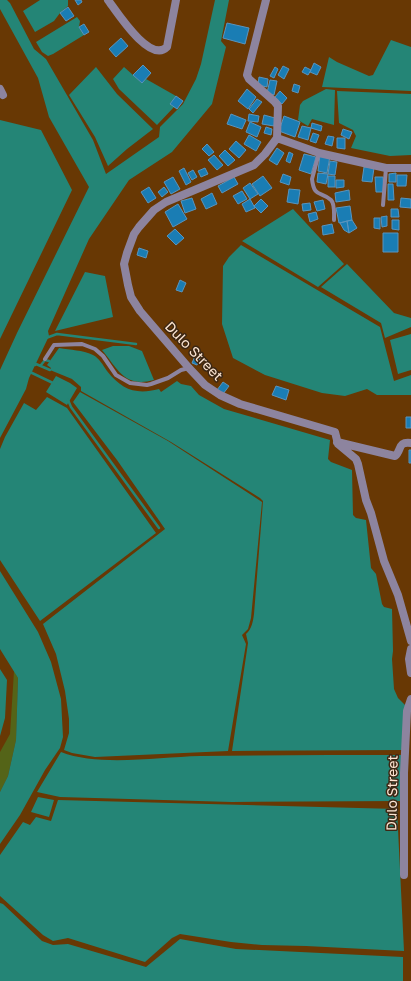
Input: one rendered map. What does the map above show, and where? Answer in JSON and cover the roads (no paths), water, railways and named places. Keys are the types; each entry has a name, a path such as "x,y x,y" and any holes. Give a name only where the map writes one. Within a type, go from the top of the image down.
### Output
{"street":[{"path":"108,0 131,30 146,46 158,51 167,47 176,0"},
{"path":"266,0 247,75 249,79 278,106 277,138 318,153 386,168 411,168"},
{"name":"Dulo Street","path":"277,138 265,154 254,165 166,202 154,210 139,227 130,243 124,264 131,297 140,311 189,368 205,385 220,395 240,404 335,432 336,442 356,460 358,464 366,500 384,561 398,596 411,641"},
{"path":"336,442 396,456 403,444 407,442 411,443"},
{"path":"411,649 409,659 411,673"},
{"name":"Dulo Street","path":"404,875 404,779 407,711 411,699"}],"lane":[{"path":"318,153 312,179 314,190 318,194 331,200 333,204 334,220"},
{"path":"383,205 386,168"},
{"path":"44,359 54,345 82,344 98,351 112,370 121,378 130,383 147,385 168,378 181,370 189,368"}],"water":[{"path":"0,0 7,0 10,3 34,49 46,59 93,140 106,174 159,137 160,127 183,104 196,79 201,64 215,0 229,0 221,41 226,47 212,104 172,152 129,180 89,239 48,331 49,336 29,378 26,389 0,438 0,370 89,187 49,117 38,78 0,9"},
{"path":"40,0 68,0 68,6 54,21 35,32 23,11"},
{"path":"77,17 80,21 79,27 84,35 53,54 48,56 42,52 36,42"},
{"path":"391,40 411,47 411,91 322,87 329,57 369,76 373,75"},
{"path":"96,67 117,94 153,129 108,166 95,137 69,95"},
{"path":"124,67 142,83 146,79 176,96 170,104 174,107 157,125 119,89 113,79"},
{"path":"326,89 335,90 334,125 312,119 308,126 298,120 300,105 303,101"},
{"path":"337,91 411,94 411,155 390,156 351,148 356,136 353,130 339,123"},
{"path":"0,120 41,130 72,190 0,339"},
{"path":"293,209 344,264 318,287 242,241"},
{"path":"241,245 380,327 394,381 411,375 411,395 377,395 367,389 345,396 322,393 265,375 233,358 222,324 223,266 229,257"},
{"path":"347,264 394,313 411,318 411,327 385,338 381,323 321,287"},
{"path":"85,272 105,276 113,317 55,331"},
{"path":"411,334 411,370 398,374 390,340"},
{"path":"113,346 129,346 142,351 154,380 144,382 135,381 123,375 102,350"},
{"path":"59,348 81,351 95,356 118,383 124,387 136,391 151,391 159,389 161,392 177,381 181,384 191,386 199,395 224,409 330,440 328,459 331,462 352,470 353,515 356,518 366,520 371,568 376,574 382,604 384,607 392,609 392,659 394,689 398,698 406,706 404,750 232,751 248,643 246,634 253,622 254,614 263,501 171,442 81,391 81,387 72,379 50,370 51,368 47,365"},
{"path":"56,376 77,388 67,405 46,392"},
{"path":"80,392 168,441 262,502 251,618 248,629 242,635 246,644 228,751 95,757 64,750 69,733 69,719 65,691 56,654 43,624 165,529 117,460 73,402"},
{"path":"47,397 67,408 156,533 40,621 0,560 0,449 24,403 36,410"},
{"path":"0,571 38,632 51,662 61,699 63,737 60,748 45,770 20,815 0,844 0,792 8,776 16,740 18,678 0,649"},
{"path":"0,669 7,680 5,718 0,736"},
{"path":"61,752 76,757 111,760 200,756 404,755 400,801 232,802 60,797 37,792"},
{"path":"38,797 54,800 49,817 31,812"},
{"path":"58,800 397,809 404,951 262,945 180,934 172,938 145,962 68,938 53,941 43,935 0,896 0,855 23,822 30,825 36,817 51,821"},
{"path":"0,903 3,904 42,941 53,945 68,944 146,967 180,939 236,949 403,957 403,981 0,981"}],"waterway":[{"path":"46,338 57,334 136,344"},
{"path":"41,365 45,360 49,361"},
{"path":"35,365 36,364 50,370"},
{"path":"30,372 53,383"},
{"path":"68,400 71,407 159,528"}]}
